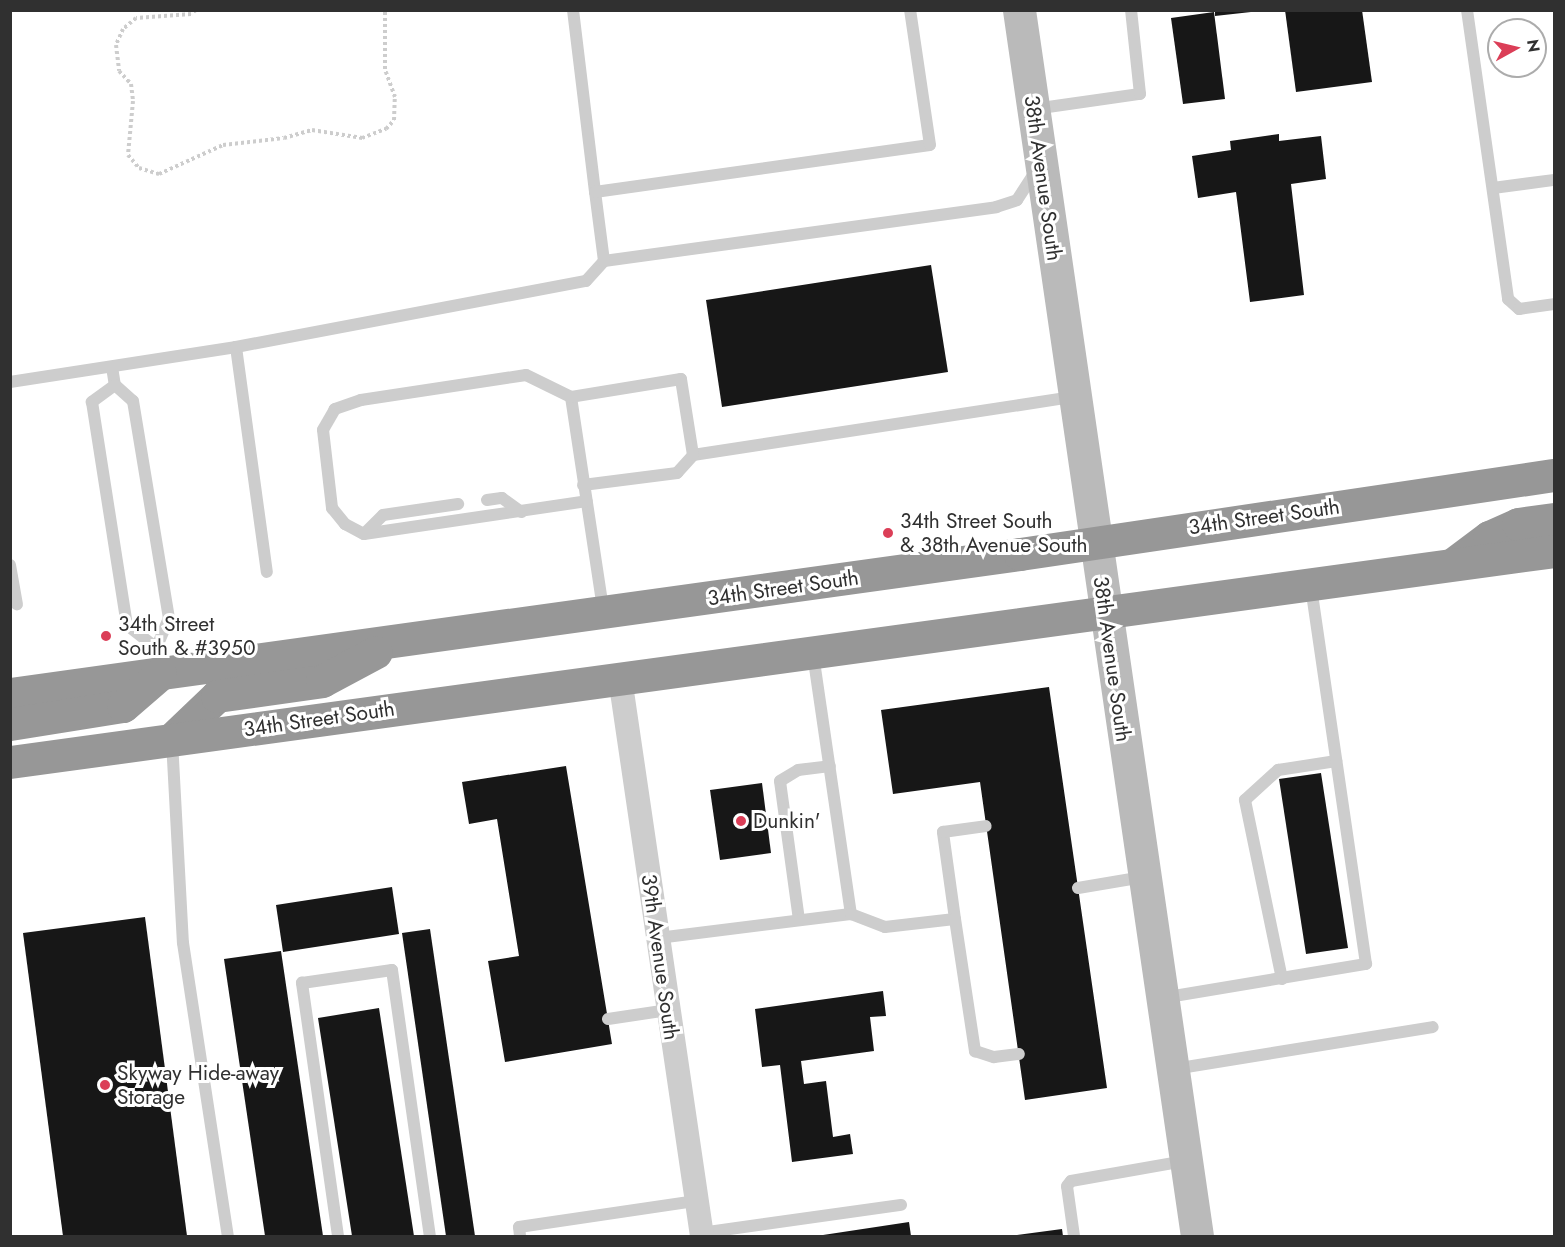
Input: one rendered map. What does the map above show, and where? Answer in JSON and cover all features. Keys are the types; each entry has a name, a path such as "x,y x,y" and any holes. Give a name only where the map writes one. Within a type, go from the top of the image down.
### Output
{"highway":[{"name":"34th Street South","path":"10,694 158,661 397,642 604,614 1554,475"},
{"path":"1449,567 1489,537 1518,524 1554,519"},
{"name":"34th Street South","path":"10,762 1554,551"},
{"path":"172,739 217,696 322,681 397,642"},
{"path":"10,724 123,706 158,661"}],"street":[{"name":"38th Avenue South","path":"1019,10 1104,612 1197,1236"},
{"name":"39th Avenue South","path":"620,678 702,1235"}],"lane":[{"path":"573,10 604,261"},
{"path":"595,192 930,145 910,10"},
{"path":"1033,110 1140,94 1131,10"},
{"path":"1467,10 1508,299 1519,309 1554,304"},
{"path":"10,382 236,347 586,281 604,261 996,207 1017,200 1041,164"},
{"path":"1493,188 1554,180"},
{"path":"236,347 267,572"},
{"path":"112,367 115,385 133,401 169,618 158,661"},
{"path":"587,501 364,534 345,524 332,508 323,430 335,409 379,397 526,375 571,397 681,379 693,455"},
{"path":"115,385 92,402 97,437 127,625 158,661"},
{"path":"571,397 604,614"},
{"path":"584,485 677,473 693,455 1073,397"},
{"path":"487,500 502,498 521,512"},
{"path":"364,534 383,515 458,504"},
{"path":"10,565 16,604"},
{"path":"1161,998 1366,964 1310,584"},
{"path":"813,652 852,914"},
{"path":"172,739 183,943 228,1236"},
{"path":"1282,979 1245,800 1278,770 1336,761"},
{"path":"799,920 780,781 798,770 830,766"},
{"path":"986,826 943,832 955,919 975,1051 994,1057 1019,1054"},
{"path":"1078,888 1143,877"},
{"path":"658,938 852,914 885,927 955,919"},
{"path":"338,1236 302,983 392,970 430,1236"},
{"path":"608,1019 668,1010"},
{"path":"1172,1069 1433,1027"},
{"path":"1074,1236 1067,1186 1071,1181 1186,1161"},
{"path":"520,1236 519,1227 696,1201"},
{"path":"702,1235 901,1205"}],"path":[{"path":"196,10 191,14 136,18 123,29 116,45 119,71 131,84 133,101 128,155 139,168 159,174 223,145 284,138 312,130 362,138 386,129 394,120 395,97 385,69 385,10"}],"building":[{"path":"1215,10 1251,10 1251,12 1215,16"},
{"path":"1285,10 1362,10 1372,82 1296,92"},
{"path":"1214,12 1225,99 1183,104 1171,18"},
{"path":"1279,134 1279,141 1321,136 1326,179 1291,184 1304,295 1250,302 1236,192 1198,198 1192,156 1231,150 1230,141"},
{"path":"931,265 948,372 722,407 706,300"},
{"path":"1049,687 1107,1088 1025,1100 980,782 893,794 881,710"},
{"path":"566,766 612,1044 505,1062 488,961 519,956 497,819 469,824 462,782"},
{"path":"1321,773 1348,948 1306,954 1279,779"},
{"name":"Dunkin'","path":"762,783 771,853 720,860 710,790"},
{"path":"392,887 399,934 283,952 276,905"},
{"name":"Skyway Hide-away Storage","path":"145,917 187,1236 63,1236 23,933"},
{"path":"430,929 475,1236 446,1236 402,933"},
{"name":"Skyway Hide-away Storage","path":"281,951 323,1236 265,1236 224,959"},
{"path":"883,991 886,1016 870,1017 874,1051 801,1061 804,1084 826,1081 833,1137 850,1134 853,1154 792,1162 780,1065 762,1067 755,1009"},
{"name":"Skyway Hide-away Storage","path":"379,1008 414,1236 352,1236 318,1018"},
{"path":"909,1222 911,1236 823,1235"},
{"path":"1062,1229 1063,1236 1017,1236 1017,1235"}],"place":[{"name":"34th Street South & 38th Avenue South","path":"888,533"},
{"name":"34th Street South & #3950","path":"106,636"},
{"name":"Dunkin'","path":"741,821"},
{"name":"Skyway Hide-away Storage","path":"105,1085"}]}
